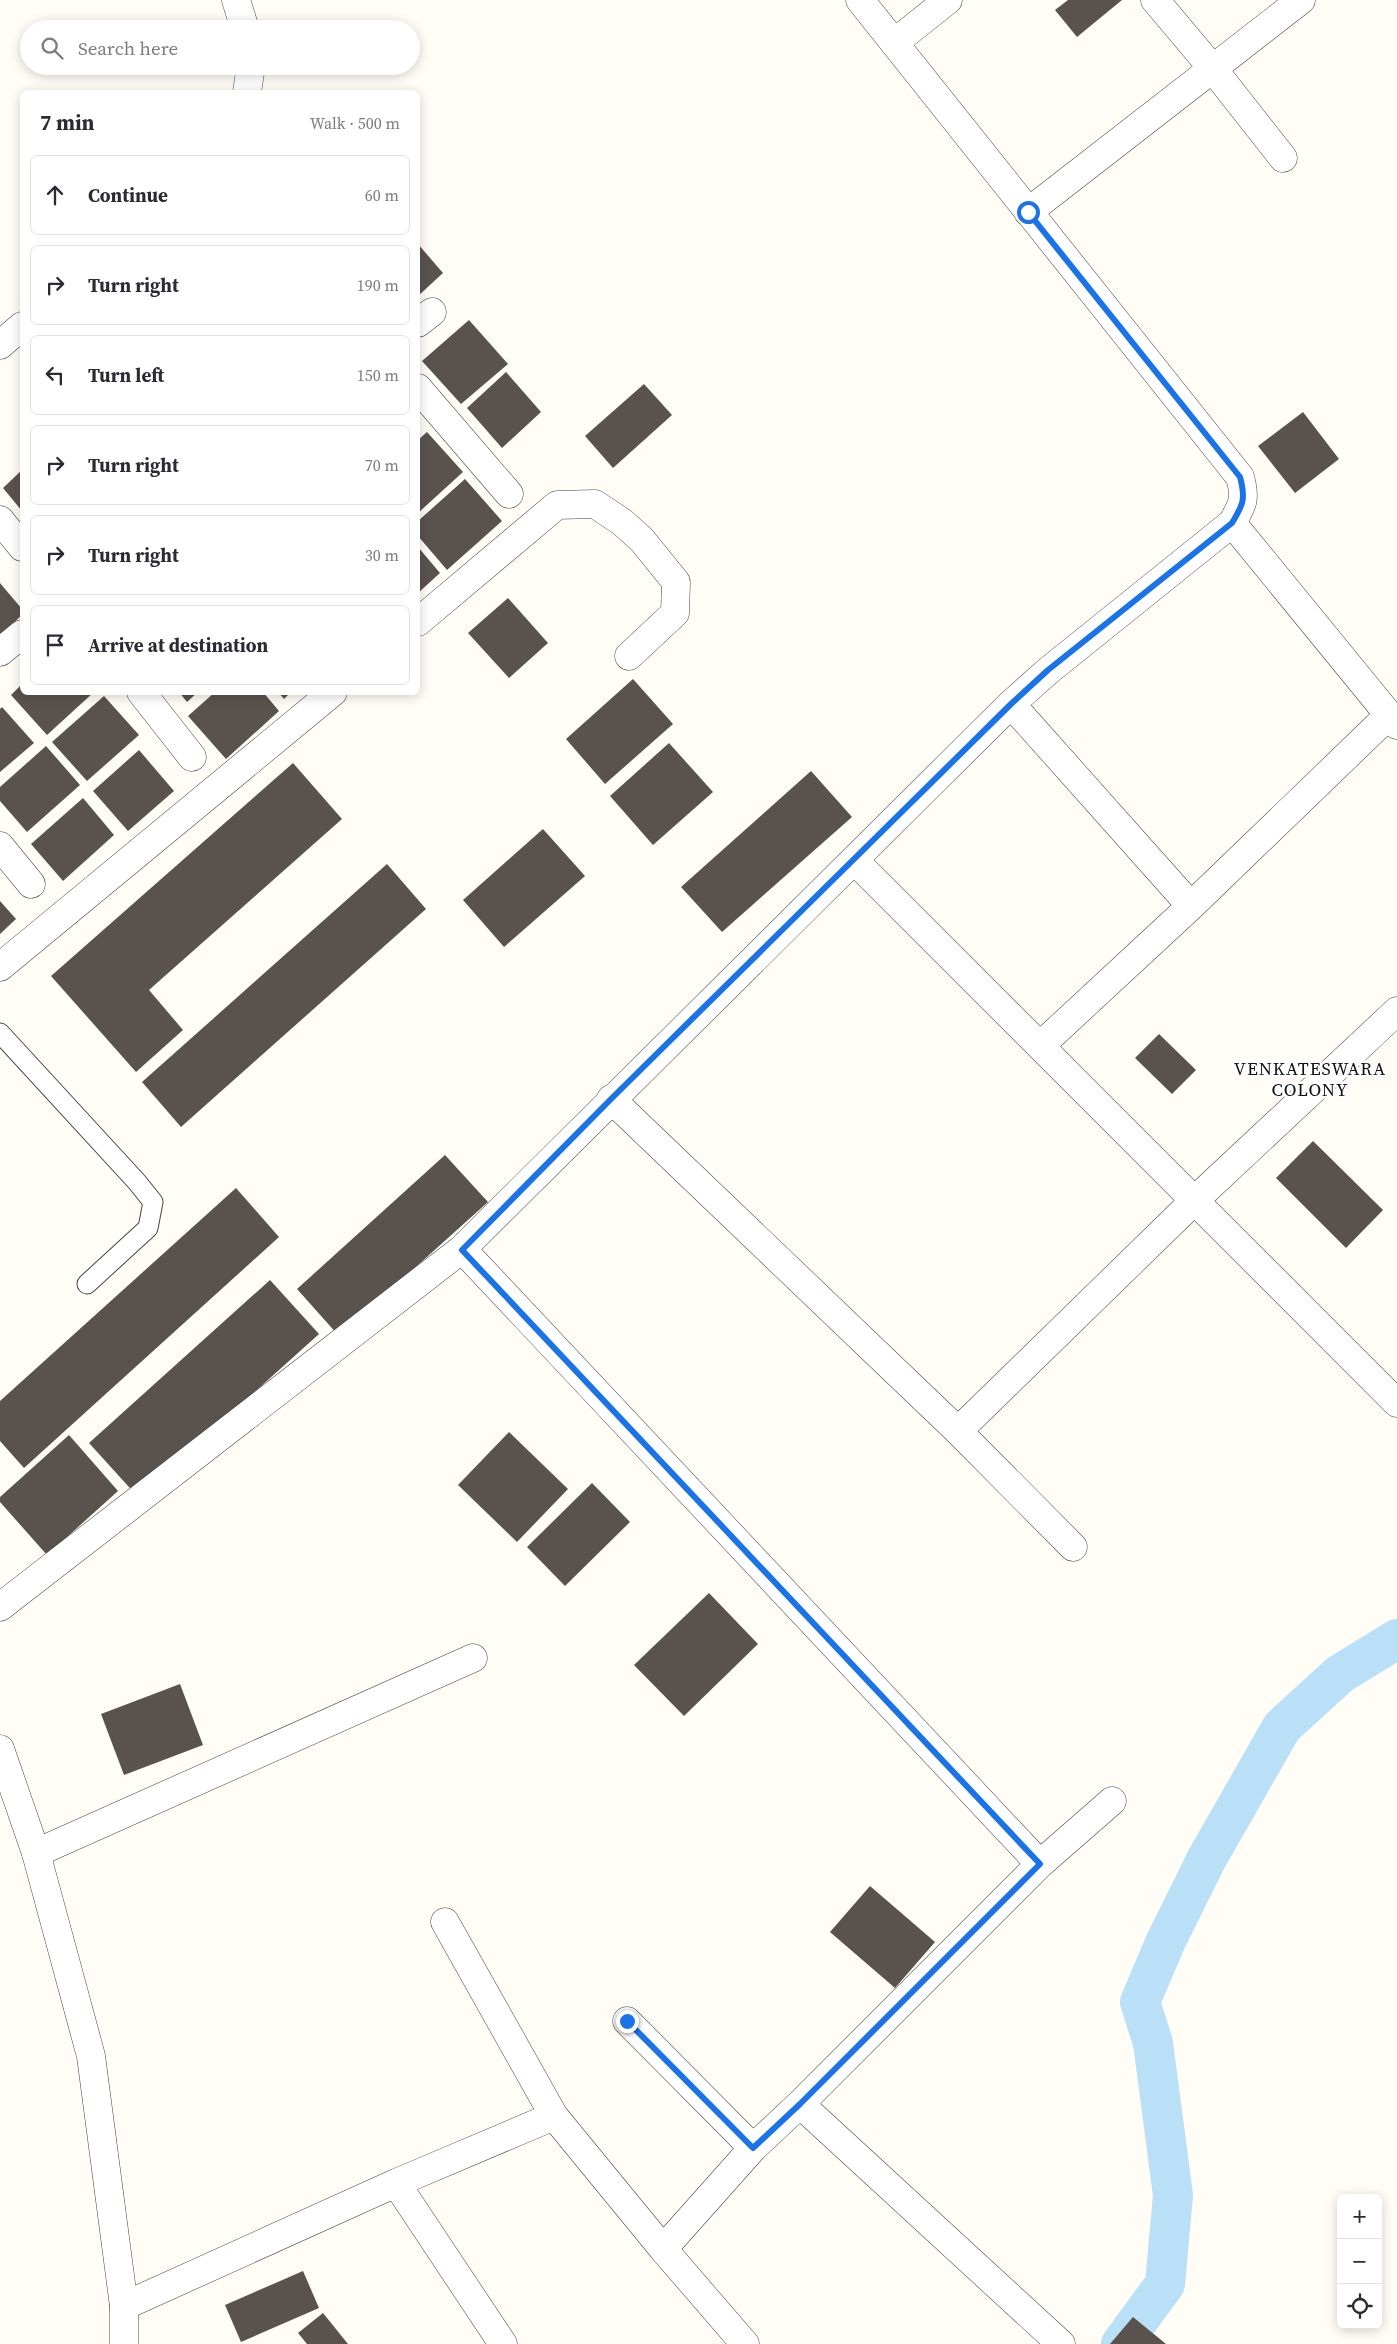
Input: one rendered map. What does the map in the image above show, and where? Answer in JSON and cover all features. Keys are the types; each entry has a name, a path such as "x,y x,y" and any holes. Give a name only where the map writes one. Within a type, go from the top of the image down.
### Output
{"street":[{"path":"236,0 242,20"},
{"path":"0,1607 462,1250 611,1099 1011,704 1048,670 1232,523 1244,504 1244,490 1240,477 860,0"},
{"path":"894,43 948,0"},
{"path":"1155,0 1213,69 1283,158"},
{"path":"1028,212 1302,0"},
{"path":"247,90 249,75"},
{"path":"0,345 20,328"},
{"path":"420,390 509,494"},
{"path":"420,620 556,504 595,504 622,522 642,540 676,582 675,613 630,656"},
{"path":"0,520 20,545"},
{"path":"1040,1046 1393,720 1232,523"},
{"path":"0,652 20,636"},
{"path":"143,695 192,756"},
{"path":"0,967 329,695"},
{"path":"1011,704 1191,906"},
{"path":"0,846 31,884"},
{"path":"854,860 1195,1200 1394,1393"},
{"path":"958,1431 1195,1200 1397,1011"},
{"path":"611,1099 958,1431 1073,1547"},
{"path":"462,1250 1040,1864"},
{"path":"36,1853 473,1658"},
{"path":"0,1749 36,1853 92,2056 124,2306 124,2344"},
{"path":"663,2249 753,2148 800,2104 1040,1864 1112,1802"},
{"path":"445,1922 554,2116 663,2249 745,2344"},
{"path":"627,2021 753,2148"},
{"path":"800,2104 1061,2344"},
{"path":"124,2306 396,2183 554,2116"},
{"path":"396,2183 503,2344"}],"lane":[{"path":"0,1033 137,1182 153,1202 148,1228 87,1284"}],"building":[{"path":"1068,0 1122,0 1077,37 1055,10"},
{"path":"420,246 443,273 420,294"},
{"path":"469,320 508,364 461,404 422,361"},
{"path":"506,372 541,412 502,448 467,408"},
{"path":"644,384 672,415 613,468 585,436"},
{"path":"1303,412 1339,459 1295,493 1258,446"},
{"path":"427,432 463,472 420,511 420,438"},
{"path":"20,472 20,509 3,488"},
{"path":"465,479 502,521 447,570 420,538 420,519"},
{"path":"420,549 440,573 420,591"},
{"path":"0,583 20,607 20,617 0,635"},
{"path":"508,598 548,643 509,678 468,633"},
{"path":"633,679 673,724 605,784 566,739"},
{"path":"20,686 20,695 91,695 47,735 11,695"},
{"path":"181,695 195,695 187,702"},
{"path":"212,695 266,695 279,711 226,759 188,716"},
{"path":"104,696 139,735 87,781 52,742"},
{"path":"2,707 34,743 0,772 0,709"},
{"path":"669,743 713,792 653,845 610,796"},
{"path":"46,746 80,785 27,832 0,801 0,787"},
{"path":"139,750 174,791 128,831 93,791"},
{"path":"293,763 342,819 149,990 183,1030 136,1072 51,976"},
{"path":"811,771 852,817 722,932 681,887"},
{"path":"83,798 114,835 63,881 31,844"},
{"path":"543,829 585,876 504,947 463,900"},
{"path":"387,864 426,909 181,1127 142,1082"},
{"path":"0,901 16,919 0,934"},
{"path":"1159,1034 1196,1070 1172,1094 1135,1058"},
{"path":"1313,1141 1383,1210 1346,1248 1276,1178"},
{"path":"445,1155 488,1202 339,1336 297,1289"},
{"path":"236,1188 279,1237 24,1468 0,1441 0,1401"},
{"path":"270,1280 319,1334 138,1497 89,1443"},
{"path":"509,1432 568,1489 517,1542 458,1485"},
{"path":"69,1435 118,1491 47,1555 0,1502 0,1497"},
{"path":"592,1483 630,1522 565,1586 527,1547"},
{"path":"709,1593 758,1644 684,1716 634,1665"},
{"path":"180,1684 203,1745 124,1775 101,1714"},
{"path":"870,1886 935,1942 895,1988 830,1932"},
{"path":"303,2271 319,2308 241,2342 225,2305"},
{"path":"323,2313 348,2344 307,2344 298,2333"},
{"path":"1133,2317 1166,2344 1110,2344"}],"waterway":[{"path":"1121,2344 1165,2284 1173,2195 1153,2043 1140,2002 1165,1943 1206,1860 1282,1727 1340,1674 1397,1639"}],"district":[{"name":"VENKATESWARA COLONY","path":"1310,1078"}],"route":[{"path":"627,2021 753,2148 800,2104 1040,1864 462,1250 611,1099 1011,704 1048,670 1232,523 1244,504 1244,490 1240,477 1028,212"}]}
